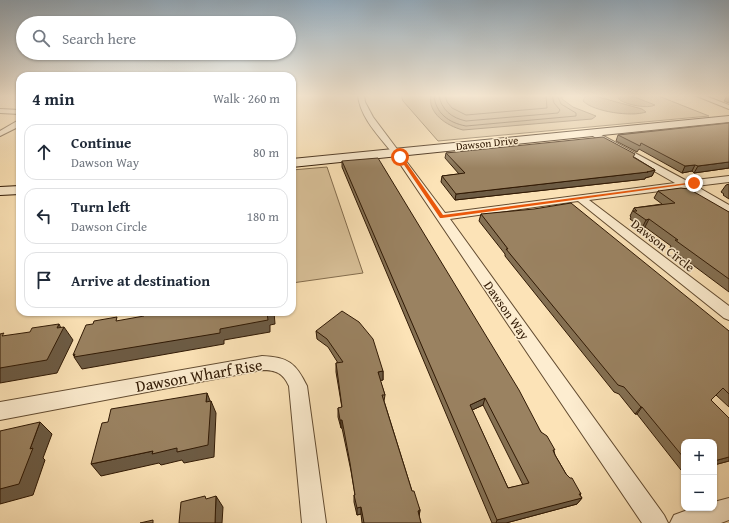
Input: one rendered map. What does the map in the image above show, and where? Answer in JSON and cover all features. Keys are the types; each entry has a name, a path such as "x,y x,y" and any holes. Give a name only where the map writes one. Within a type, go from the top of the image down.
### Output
{"street":[{"path":"0,127 15,119"},
{"name":"Dawson Way","path":"372,119 397,153 656,523"},
{"name":"Dawson Drive","path":"296,163 725,119"},
{"path":"0,134 16,125"},
{"path":"594,133 729,209"},
{"path":"442,217 729,179"},
{"path":"0,192 16,190"},
{"name":"Dawson Circle","path":"580,198 729,314"},
{"name":"Dawson Wharf Rise","path":"0,411 262,363 275,363 288,367 298,386 314,523"},
{"path":"682,523 729,509"}],"shaded area":[{"path":"419,119 672,119 438,141"},
{"path":"327,167 363,273 296,282 296,170"}],"water":[{"path":"442,119 587,119 463,130"}],"building":[{"path":"729,123 729,162 698,166 685,166 641,143 640,146 618,135"},
{"path":"603,137 635,154 633,157 655,170 456,194 442,176 465,173 446,153"},
{"path":"378,158 519,390 541,432 547,436 555,450 553,450 555,455 566,474 572,478 582,498 497,520 342,161","holes":["485,398 529,483 508,488 470,405"]},
{"path":"681,188 689,189 729,212 729,279 649,219 646,220 633,211 637,211 634,208 675,203 658,191"},
{"path":"571,203 729,331 729,394 723,388 711,400 729,418 729,457 717,460 717,439 681,439 681,454 624,387 618,385 506,249 508,249 481,214 534,209"},
{"path":"342,311 359,322 373,339 383,371 378,372 385,395 382,395 412,491 414,491 420,510 418,511 421,523 364,523 361,507 357,508 342,420 340,420 338,408 342,407 336,363 343,362 327,339 316,331"},
{"path":"144,316 267,316 268,320 220,329 220,333 74,357 75,354 73,355 86,325 93,324 94,321 117,317 116,321"},
{"path":"59,324 57,328 64,327 47,360 0,368 0,334 4,333 2,336 30,332 32,328"},
{"path":"207,393 206,402 211,401 208,445 177,452 177,448 152,454 153,451 91,464 102,423 108,422 111,409"},
{"path":"40,422 30,449 33,448 19,484 0,489 0,431"},
{"path":"205,496 206,499 216,496 215,523 179,523 181,502"},
{"path":"153,520 153,523 140,523"}],"route":[{"path":"400,157 442,217 694,183"}]}
